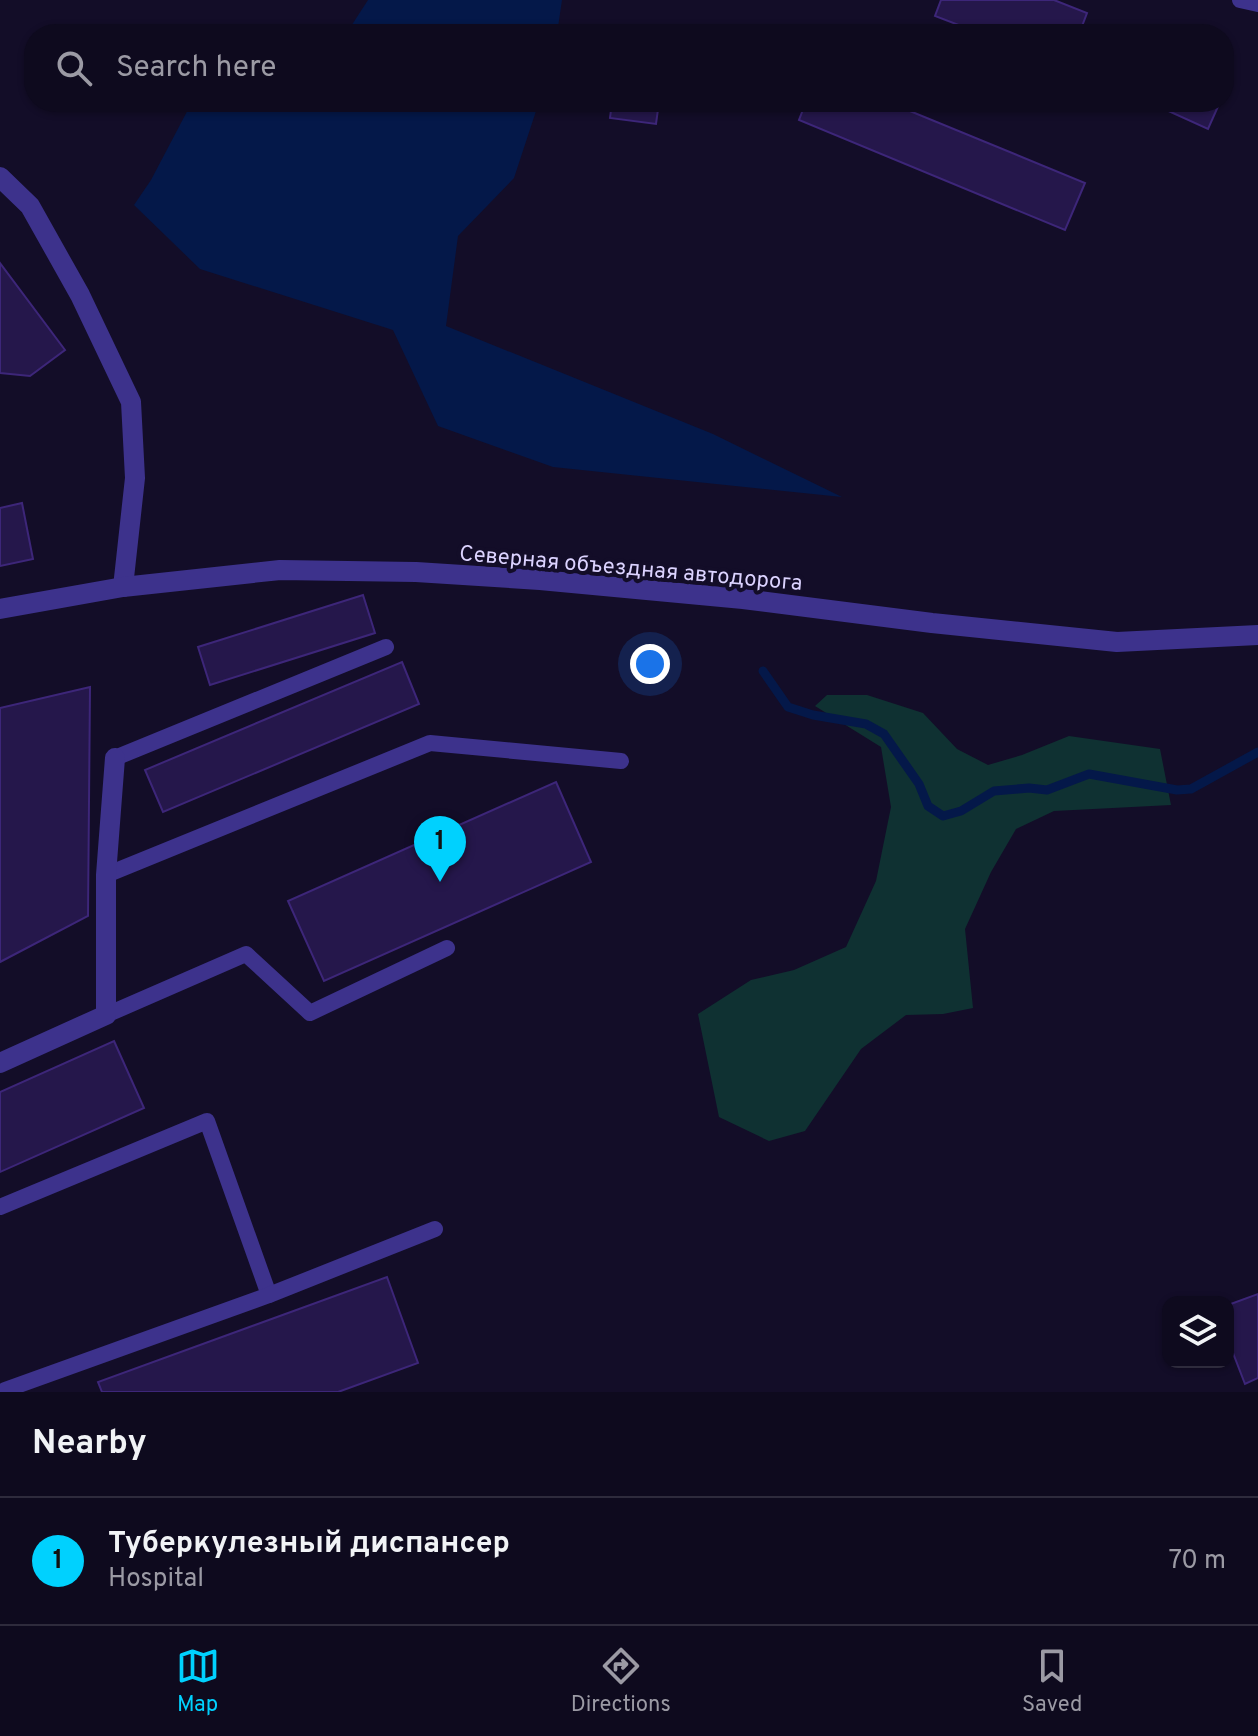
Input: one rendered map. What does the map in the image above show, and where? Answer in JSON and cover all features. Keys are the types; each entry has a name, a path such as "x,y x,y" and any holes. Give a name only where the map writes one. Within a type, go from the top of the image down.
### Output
{"street":[{"path":"0,177 30,206 80,295 131,402 135,478 123,587"},
{"name":"Северная объездная автодорога","path":"0,609 123,587 280,570 416,572 727,597 1117,642 1258,635"},
{"path":"0,1063 106,1015 106,875 115,758"}],"lane":[{"path":"1240,0 1258,4"},
{"path":"115,758 386,647"},
{"path":"106,875 430,743 621,761"},
{"path":"106,1015 246,954 310,1013 447,948"},
{"path":"0,1207 207,1121 269,1295"},
{"path":"5,1390 269,1295 435,1229"}],"green space":[{"path":"827,695 867,695 923,713 957,749 988,765 1069,736 1160,749 1171,805 1054,811 1016,829 991,872 965,929 973,1008 943,1014 906,1015 861,1049 805,1131 769,1141 719,1117 698,1014 751,980 794,970 846,947 876,881 891,807 881,747 815,706"}],"water":[{"path":"368,0 562,0 558,24 352,24"},
{"path":"187,112 536,112 514,178 458,236 446,326 713,434 842,497 553,467 438,426 393,330 200,269 134,205 151,180"}],"building":[{"path":"941,0 1054,0 1087,13 1083,24 956,24 935,16"},
{"path":"611,112 658,112 656,124 610,118"},
{"path":"802,112 912,112 1085,183 1065,230 799,120"},
{"path":"1171,112 1216,112 1208,129"},
{"path":"0,263 65,350 30,376 0,373"},
{"path":"22,503 33,559 0,566 0,508"},
{"path":"363,595 375,633 210,685 198,647"},
{"path":"402,662 419,704 163,812 145,770"},
{"path":"90,687 88,916 0,962 0,708"},
{"path":"556,782 591,862 324,981 288,901"},
{"path":"114,1041 144,1108 0,1172 0,1092"},
{"path":"387,1277 418,1363 338,1392 102,1392 98,1382"},
{"path":"1258,1294 1258,1378 1245,1384 1234,1356 1234,1303"}],"waterway":[{"path":"763,671 788,707 813,715 866,724 884,734 919,784 928,806 943,816 961,811 994,791 1047,790 1089,774 1177,790 1191,789 1258,752"}],"place":[{"name":"Туберкулезный диспансер","path":"440,882"}]}
